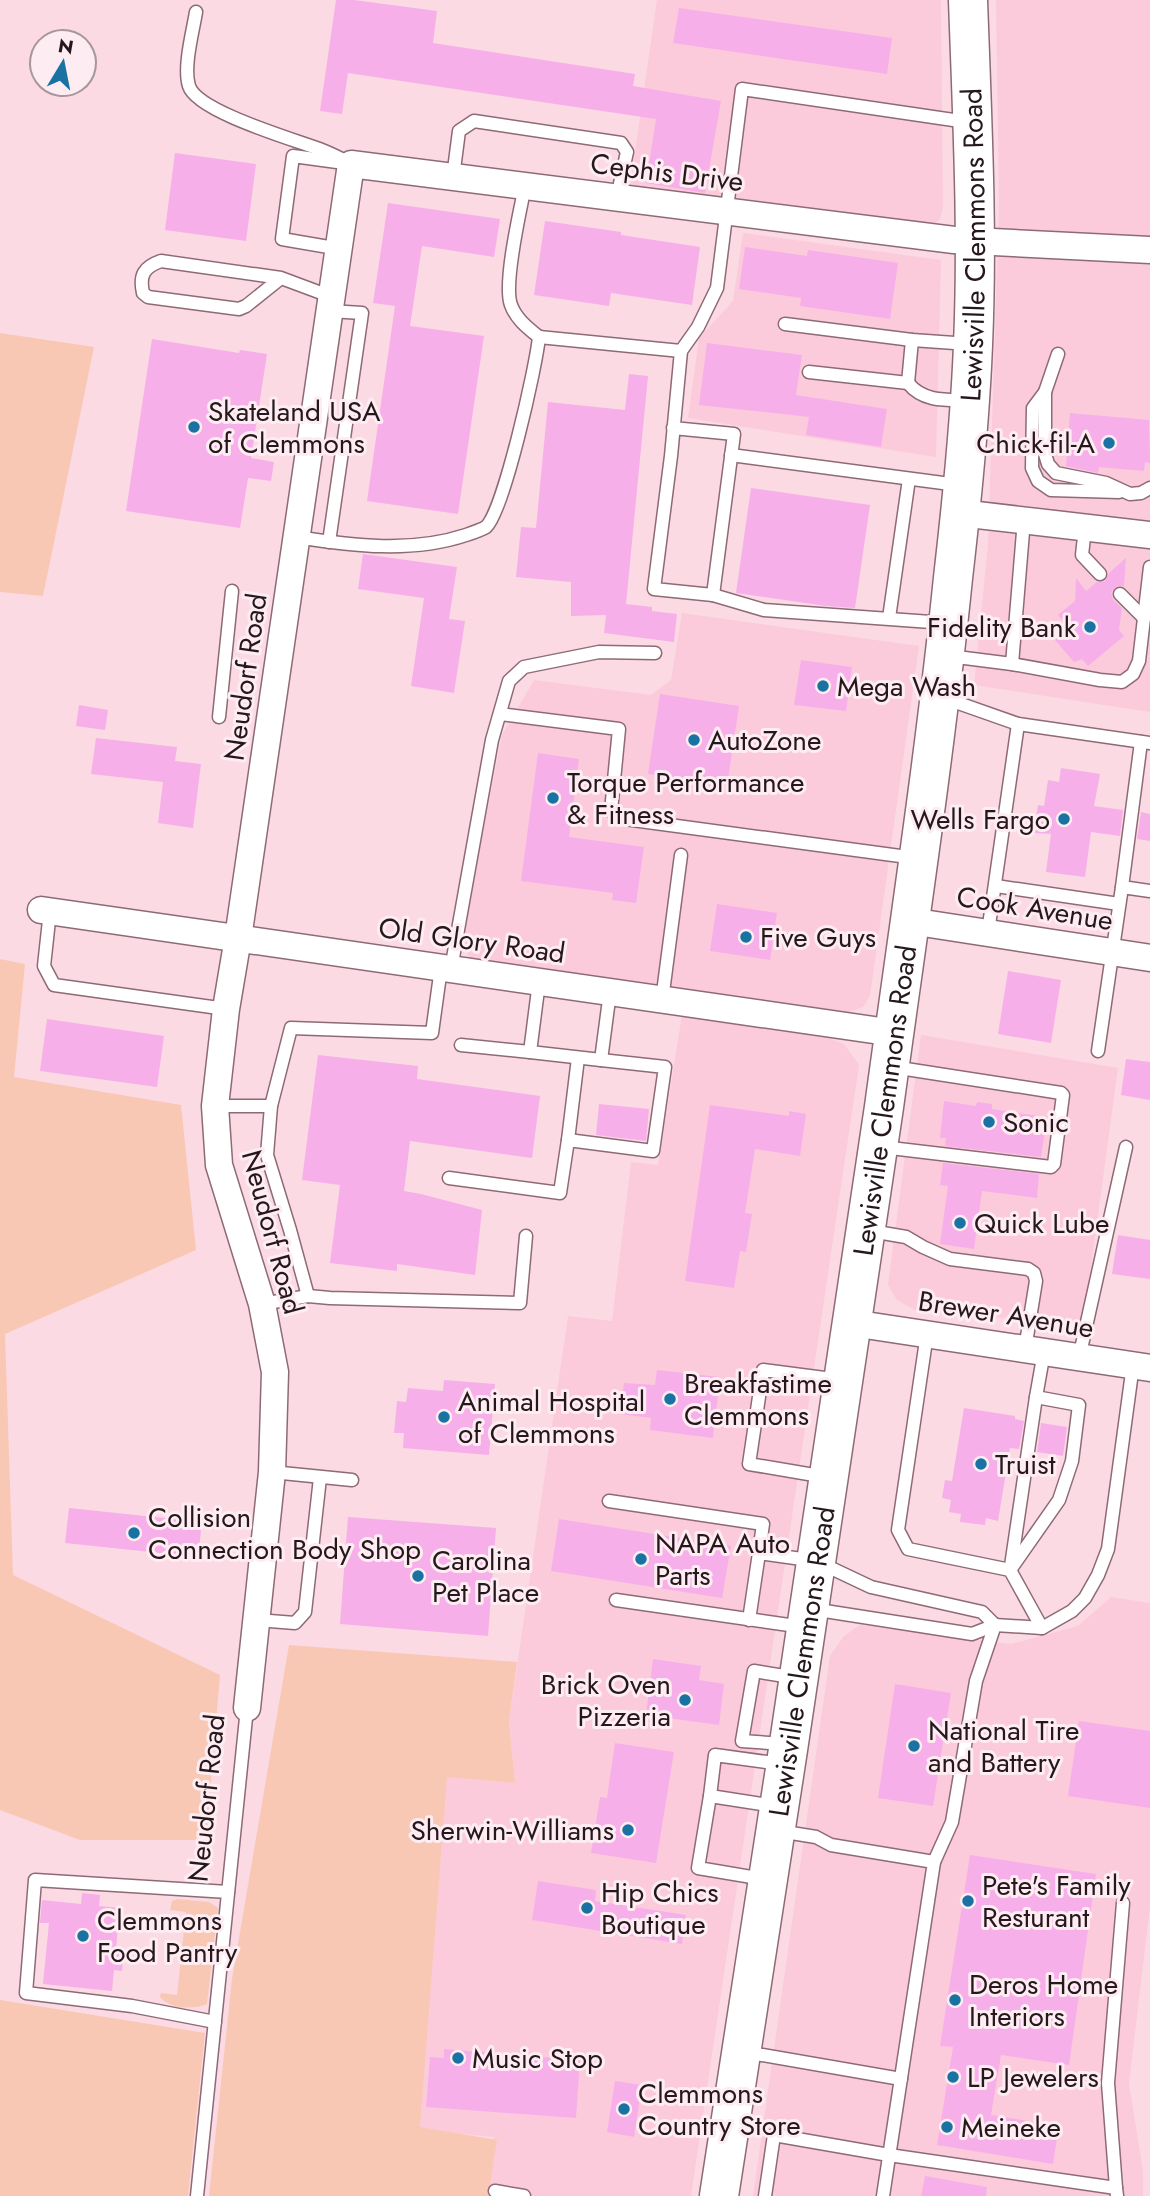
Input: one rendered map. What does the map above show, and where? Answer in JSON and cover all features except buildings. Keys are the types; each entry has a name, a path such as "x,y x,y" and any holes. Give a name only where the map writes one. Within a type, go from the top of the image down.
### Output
{"main road":[{"name":"Lewisville Clemmons Road","path":"719,2196 866,1231 947,640 973,344 974,241 968,0"}],"street":[{"name":"Cephis Drive","path":"351,164 954,240 1150,250"},
{"name":"Neudorf Road","path":"247,1708 272,1472 275,1372 262,1304 219,1165 215,1106 226,1009 239,938 351,164"},
{"path":"961,499 1024,520 1150,535"},
{"name":"Old Glory Road","path":"45,910 662,1000 892,1050"},
{"name":"Cook Avenue","path":"910,922 1150,958"},
{"name":"Brewer Avenue","path":"852,1323 1142,1366"}],"lane":[{"path":"196,12 188,68 188,82 192,92 226,114 351,164"},
{"path":"971,123 742,89 717,288 698,327 681,351 654,589 713,595 764,610 889,618 1012,664 1122,682 1133,674 1139,661 1150,567"},
{"path":"453,177 459,131 474,121 621,143 627,152 617,197"},
{"path":"340,248 282,239 293,156 351,164"},
{"path":"525,186 509,279 509,302 515,314 539,337 681,351"},
{"path":"281,278 239,309 148,297 143,293 141,284 149,266 161,261 281,278 331,304 362,313 329,542"},
{"path":"785,324 912,340 973,344"},
{"path":"297,537 365,546 403,546 443,542 485,527 493,515 502,490 529,396 537,362 539,337"},
{"path":"912,340 908,383 912,389 929,398 970,400"},
{"path":"1058,354 1045,392 1033,408 1032,468 1038,481 1051,490 1130,494 1141,493 1150,488"},
{"path":"809,372 908,383"},
{"path":"1045,392 1045,454 1048,464 1056,473 1106,483 1122,492"},
{"path":"673,428 734,434 713,595"},
{"path":"732,455 909,478 961,499"},
{"path":"889,618 909,478"},
{"path":"1012,664 1024,520"},
{"path":"1085,528 1082,555 1100,574"},
{"path":"219,716 232,591"},
{"path":"1121,594 1144,618"},
{"path":"308,1296 267,1155 271,1106 291,1028 432,1032 489,753 509,681 524,667 599,652 654,653"},
{"path":"940,696 1018,724 1145,743 1098,1051"},
{"path":"500,714 619,729 611,811 625,820 919,859"},
{"path":"988,932 1018,724"},
{"path":"662,1000 681,855"},
{"path":"996,886 1119,904"},
{"path":"1122,887 1150,891"},
{"path":"45,910 44,966 54,985 226,1009"},
{"path":"530,1052 539,982"},
{"path":"601,1060 610,992"},
{"path":"461,1045 665,1068 653,1151 568,1140"},
{"path":"878,1147 1051,1167 1054,1164 1063,1095 1061,1093 892,1050"},
{"path":"449,1178 560,1194 578,1058"},
{"path":"215,1106 271,1106"},
{"path":"1079,1358 1126,1147"},
{"path":"866,1231 906,1237 950,1259 1028,1269 1034,1273 1036,1397 1010,1570 1042,1628"},
{"path":"262,1304 308,1296 520,1303 526,1236"},
{"path":"928,1334 898,1530 908,1549 1010,1570"},
{"path":"616,1601 749,1620 807,1618 972,1634 995,1625 1042,1628 1072,1611 1084,1598 1108,1549 1142,1366"},
{"path":"829,1478 749,1464 762,1370 844,1381"},
{"path":"1010,1570 1059,1500 1072,1461 1079,1405 1036,1397"},
{"path":"272,1472 352,1480"},
{"path":"257,1620 295,1623 305,1612 320,1478"},
{"path":"608,1501 763,1524 749,1620"},
{"path":"759,1553 816,1561 872,1587 982,1612 995,1625"},
{"path":"883,2196 934,1862 953,1822 976,1681 995,1625"},
{"name":"Neudorf Road","path":"197,2196 247,1708"},
{"path":"768,1880 698,1868 715,1755 787,1755"},
{"path":"710,1796 777,1818 831,1845 934,1862"},
{"path":"215,2022 132,2006 26,1993 35,1880 228,1892"},
{"path":"765,2196 774,2135 1116,2192 1108,2083 1123,1903"},
{"path":"741,2052 901,2079"},
{"path":"503,2194 524,2196"}],"shaded area":[{"path":"657,0 941,0 943,207 940,219 933,225 630,187"},
{"path":"996,0 1150,0 1150,712 974,685 988,544 999,206"},
{"path":"743,233 941,260 936,457 688,418 699,338 733,301"},
{"path":"0,333 94,347 43,596 0,592"},
{"path":"682,613 919,646 870,996 863,1007 849,1012 837,1011 641,983 471,963 462,939 502,735 534,680 651,695 671,680"},
{"path":"0,959 25,964 14,1077 181,1105 196,1250 5,1334 13,1575 220,1675 206,1840 80,1840 0,1810"},
{"path":"682,1015 824,1036 844,1044 859,1065 691,2196 484,2196 494,2137 420,2130 443,1776 515,1783 509,1721 568,1316 612,1321 631,1162 658,1165"},
{"path":"921,1035 1118,1068 1083,1325 915,1310 897,1300 888,1285"},
{"path":"1111,1597 1150,1603 1150,1907 1129,2083 1143,2171 1143,2196 753,2196 830,1656 844,1636 860,1625 1011,1644 1078,1626"},
{"path":"289,1645 517,1662 509,1721 515,1783 447,1777 420,2127 497,2140 488,2196 209,2196 232,1979"},
{"path":"177,1899 209,1902 218,1908 207,2004 189,2008 170,2004 160,1997 161,1993 177,1995 186,1912 170,1910 172,1901"},
{"path":"0,2000 205,2033 188,2196 0,2196"}],"place":[{"name":"Skateland USA of Clemmons","path":"194,427"},
{"name":"Chick-fil-A","path":"1109,443"},
{"name":"Fidelity Bank","path":"1090,627"},
{"name":"Mega Wash","path":"823,686"},
{"name":"AutoZone","path":"694,740"},
{"name":"Torque Performance & Fitness","path":"553,798"},
{"name":"Wells Fargo","path":"1064,819"},
{"name":"Five Guys","path":"746,937"},
{"name":"Sonic","path":"989,1122"},
{"name":"Quick Lube","path":"960,1223"},
{"name":"Breakfastime Clemmons","path":"670,1399"},
{"name":"Animal Hospital of Clemmons","path":"444,1417"},
{"name":"Truist","path":"981,1464"},
{"name":"Collision Connection Body Shop","path":"134,1533"},
{"name":"NAPA Auto Parts","path":"641,1559"},
{"name":"Carolina Pet Place","path":"418,1576"},
{"name":"Brick Oven Pizzeria","path":"685,1700"},
{"name":"National Tire and Battery","path":"914,1746"},
{"name":"Sherwin-Williams","path":"628,1830"},
{"name":"Pete's Family Resturant","path":"968,1901"},
{"name":"Hip Chics Boutique","path":"587,1908"},
{"name":"Clemmons Food Pantry","path":"83,1936"},
{"name":"Deros Home Interiors","path":"955,2000"},
{"name":"Music Stop","path":"458,2058"},
{"name":"LP Jewelers","path":"953,2077"},
{"name":"Clemmons Country Store","path":"624,2109"},
{"name":"Meineke","path":"947,2127"}]}
